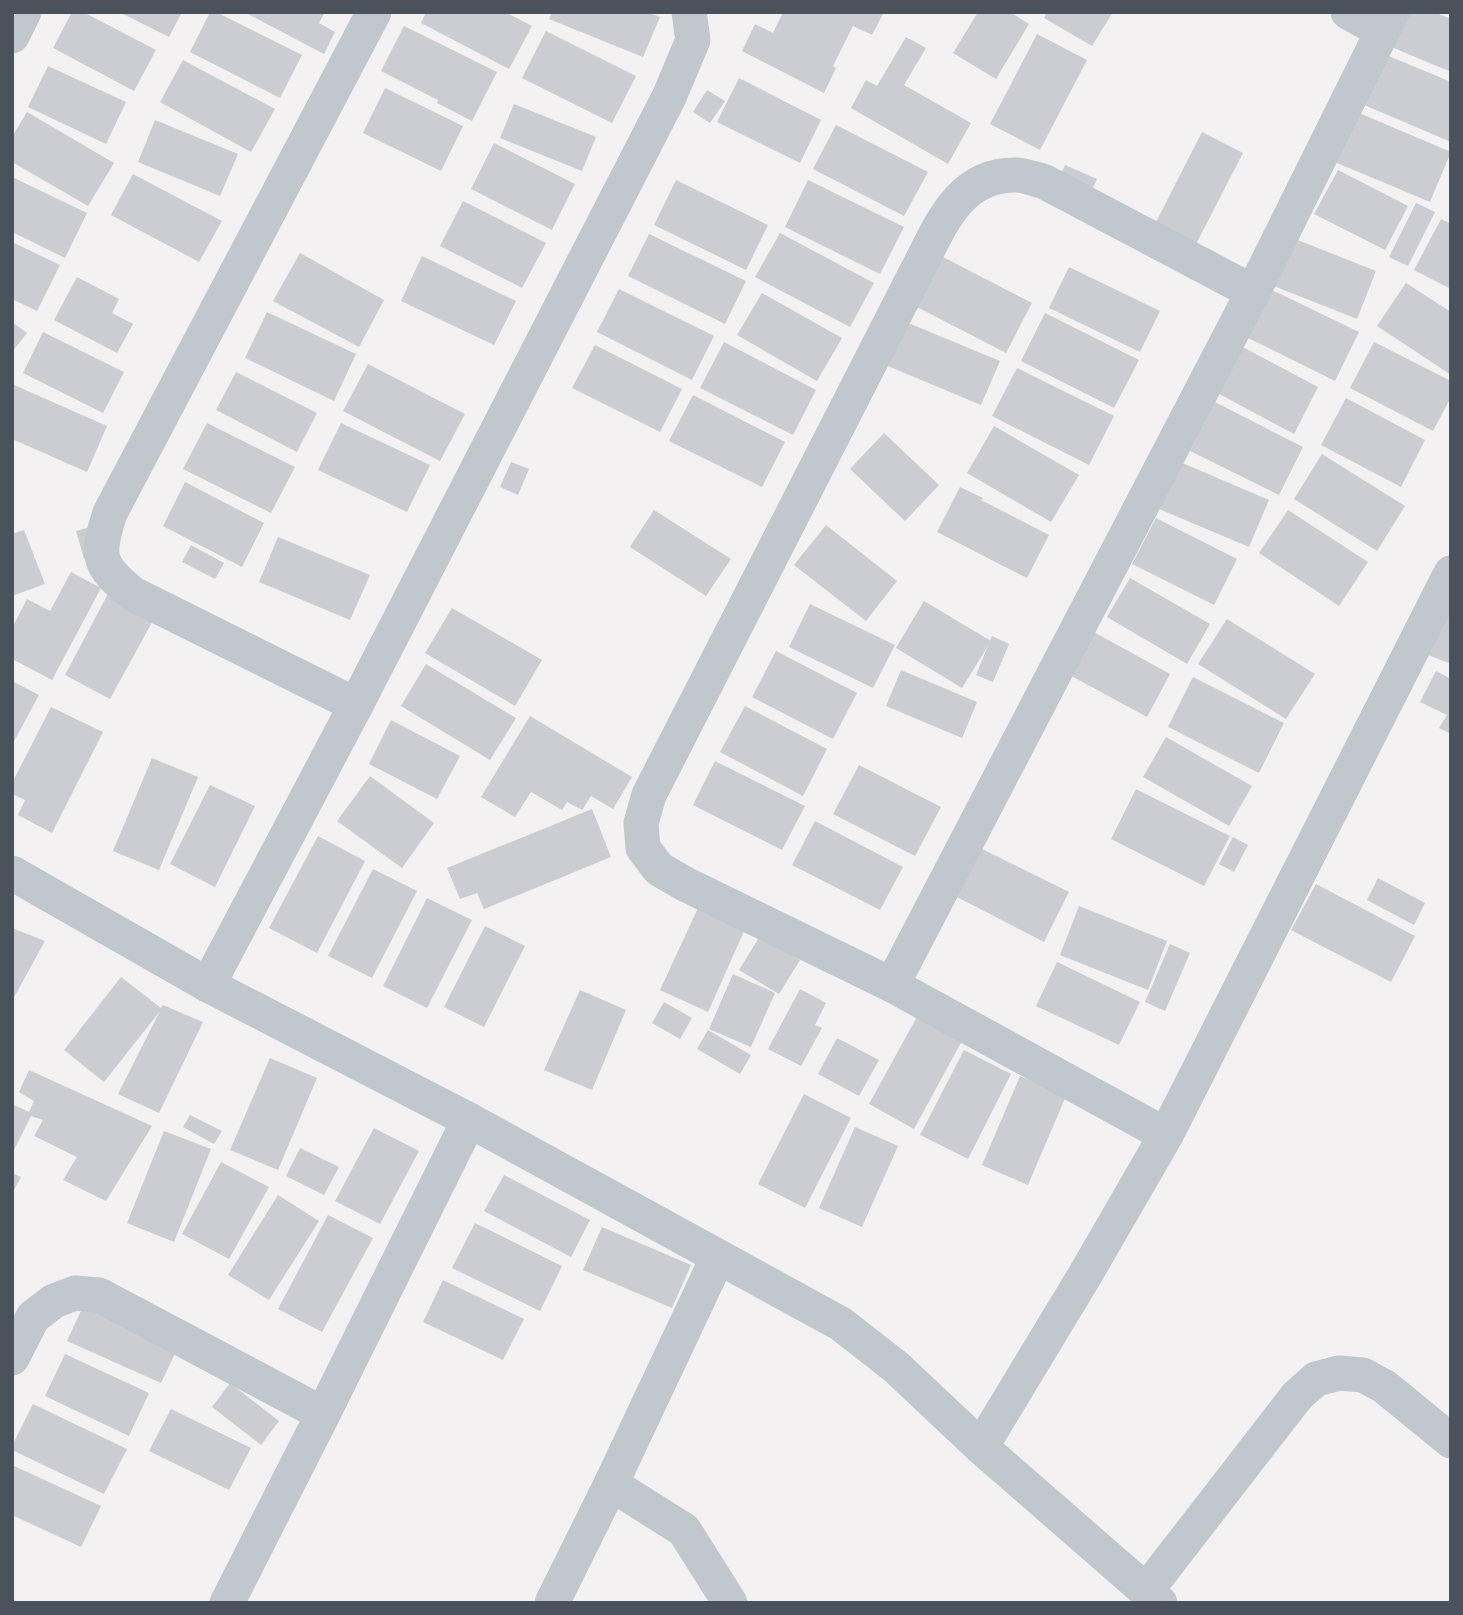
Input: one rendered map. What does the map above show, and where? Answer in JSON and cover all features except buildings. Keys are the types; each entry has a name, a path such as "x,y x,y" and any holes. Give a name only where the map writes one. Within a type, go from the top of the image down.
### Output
{"street":[{"path":"12,36 24,12"},
{"path":"356,705 133,594 114,579 103,562 102,539 110,513 374,12"},
{"path":"208,985 356,705 683,66 693,40 689,12"},
{"path":"892,985 1252,292 1387,21 1348,12"},
{"path":"1166,1135 892,985 659,869 643,848 640,823 649,795 921,263 948,212 966,191 990,178 1017,175 1042,181 1252,292"},
{"path":"981,1447 1166,1135 1451,573"},
{"path":"12,873 208,985 470,1120 841,1324 896,1367 981,1447 1153,1597 1297,1396 1316,1379 1339,1373 1363,1375 1385,1387 1451,1441"},
{"path":"227,1603 470,1120"},
{"path":"552,1603 719,1257"},
{"path":"12,1358 33,1317 54,1301 75,1293 99,1295 323,1414"},
{"path":"611,1484 684,1530 730,1603"}]}
